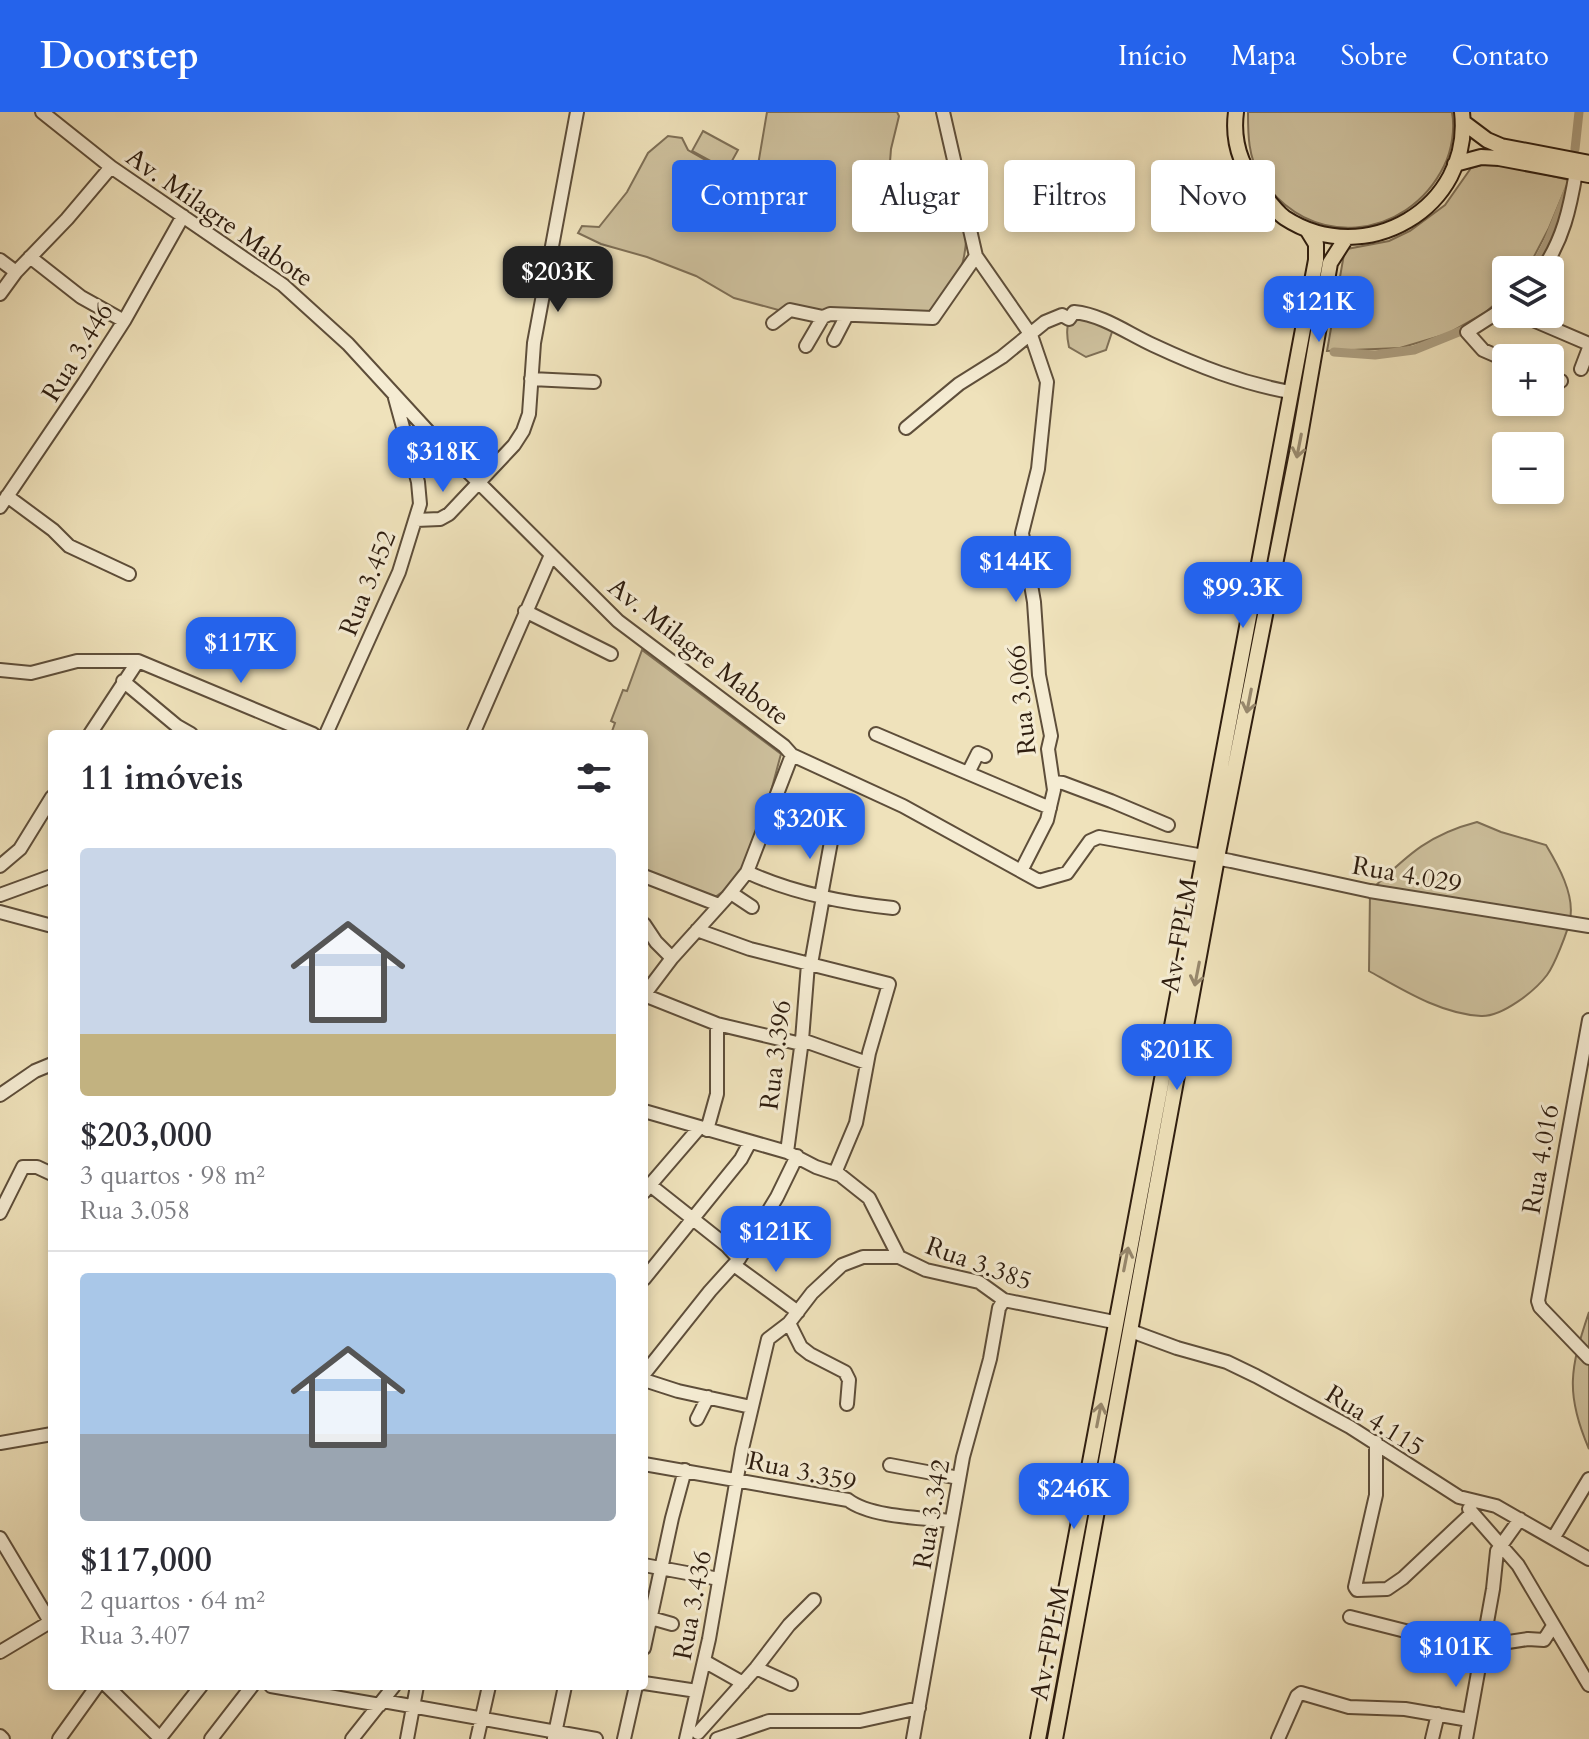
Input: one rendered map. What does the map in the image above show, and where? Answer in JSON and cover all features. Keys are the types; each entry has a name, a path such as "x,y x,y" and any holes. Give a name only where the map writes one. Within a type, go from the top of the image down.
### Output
{"main road":[{"path":"1236,112 1237,148 1246,174 1282,217 1308,231 1346,238 1391,230 1412,219 1430,204 1445,185 1455,164 1463,117"},
{"path":"1463,117 1487,140 1501,146 1589,163"},
{"path":"1455,164 1490,157 1582,173"},
{"path":"1208,852 1316,260 1316,244 1308,231"},
{"name":"Av. FPLM","path":"1038,1739 1114,1322 1208,852 1297,453 1330,263 1346,238"},
{"name":"Av. FPLM","path":"1055,1739 1210,898 1208,852"},
{"path":"1105,1381 1121,1384"}],"street":[{"name":"Av. Milagre Mabote","path":"42,112 111,167 283,285 393,391 478,482 618,621 792,755 903,806 1039,881 1067,873 1090,841 1099,837 1208,852"},
{"name":"Rua 3.452","path":"328,730 399,572 416,520 445,518 504,457 523,431 529,414 539,316 577,112"},
{"name":"Rua 3.066","path":"943,112 976,256 1031,335 1047,382 1038,469 1022,533 1034,602 1044,711 1051,736 1048,749 1053,782 1047,820 1021,871"},
{"path":"0,294 16,272 111,167"},
{"path":"1551,256 1582,173"},
{"name":"Rua 3.446","path":"4,501 124,321 183,216"},
{"path":"773,323 790,310 823,317 830,314 933,318 976,256"},
{"path":"30,257 95,307 124,321"},
{"path":"0,260 16,272"},
{"path":"906,428 959,384 1045,322 1062,315 1069,319 1074,312 1086,313 1200,367 1240,381 1290,392"},
{"path":"834,340 847,315"},
{"path":"1492,316 1467,332 1483,350 1492,354"},
{"path":"806,346 823,317"},
{"path":"1550,328 1589,346 1581,369"},
{"path":"531,379 594,382"},
{"path":"393,391 418,482 420,504 416,520"},
{"path":"4,501 53,530 69,546 129,574"},
{"path":"475,730 551,555"},
{"path":"525,611 611,654"},
{"path":"0,670 31,673 77,661 138,661 303,730"},
{"path":"92,730 138,661"},
{"path":"123,681 184,730"},
{"path":"876,734 1050,808"},
{"path":"968,773 978,753 985,756"},
{"path":"648,990 747,872 792,755"},
{"path":"1053,782 1063,783 1168,825"},
{"path":"0,866 20,849 48,804"},
{"name":"Rua 3.396","path":"648,1372 736,1262 777,1197 792,1154 810,964 833,831"},
{"name":"Rua 4.029","path":"1208,852 1370,891 1589,926"},
{"path":"747,872 777,885 822,897 893,908"},
{"path":"0,895 48,877"},
{"path":"648,878 719,905"},
{"path":"731,893 752,907"},
{"path":"0,912 48,925"},
{"path":"648,930 672,958"},
{"path":"697,930 750,949 889,984 867,1063 856,1123 835,1173"},
{"path":"648,997 717,1024 802,1042 867,1063"},
{"name":"Rua 4.016","path":"1588,1354 1540,1307 1538,1301 1589,1020"},
{"path":"648,1185 703,1129 717,1094 717,1024"},
{"path":"0,1095 48,1066"},
{"name":"Rua 3.385","path":"648,1112 792,1154 850,1181 869,1198 899,1257 926,1270 979,1282 1004,1300 1114,1322"},
{"path":"648,1274 741,1159 750,1142"},
{"path":"0,1213 23,1167 37,1167 48,1172"},
{"path":"648,1188 693,1218 736,1262 798,1312"},
{"name":"Rua 3.436","path":"691,1734 736,1479 768,1339 789,1323 812,1293 842,1265 863,1257 899,1257"},
{"name":"Rua 3.342","path":"913,1739 950,1521 990,1359 999,1308 1004,1300"},
{"path":"789,1323 801,1347 845,1372 849,1380 847,1404"},
{"name":"Rua 4.115","path":"1131,1331 1227,1362 1376,1442 1459,1497 1488,1503 1589,1559"},
{"path":"648,1378 751,1407"},
{"path":"697,1419 708,1397"},
{"path":"0,1443 48,1435"},
{"path":"1376,1442 1376,1495 1355,1587 1357,1590 1387,1589 1411,1571 1472,1513"},
{"name":"Rua 3.359","path":"648,1465 848,1500 855,1506 881,1511 950,1521"},
{"path":"890,1465 959,1478"},
{"path":"648,1631 685,1470"},
{"path":"1554,1537 1589,1479"},
{"path":"1459,1497 1501,1543 1534,1589 1589,1685"},
{"path":"1466,1739 1497,1551 1520,1519"},
{"path":"0,1538 48,1619"},
{"path":"0,1564 9,1551"},
{"path":"648,1566 719,1579"},
{"path":"691,1734 743,1683 789,1625 814,1600"},
{"path":"1350,1617 1445,1641 1482,1646 1528,1639 1544,1640 1553,1626"},
{"path":"651,1618 672,1624"},
{"path":"0,1652 48,1626"},
{"path":"704,1661 743,1683"},
{"path":"756,1668 791,1684"},
{"path":"648,1684 697,1691"},
{"path":"59,1739 94,1690"},
{"path":"111,1690 160,1739 198,1690"},
{"path":"211,1739 249,1690"},
{"path":"352,1739 391,1690"},
{"path":"407,1739 416,1690"},
{"path":"477,1739 488,1690"},
{"path":"554,1736 564,1690"},
{"path":"624,1739 635,1690"},
{"path":"340,1691 381,1703 554,1736 596,1739"},
{"path":"1278,1739 1301,1693 1349,1707 1405,1709 1469,1720"},
{"path":"691,1734 716,1739 769,1721 860,1721 919,1708"},
{"path":"1432,1739 1438,1714"}],"shaded area":[{"path":"767,112 897,112 899,116 890,160 852,160 852,232 966,232 960,271 936,314 782,311 734,298 696,276 601,244 578,233 582,226 599,227 627,192 648,153 668,136 682,138 688,150 706,160 672,160 672,232 836,232 836,160 759,160"},
{"path":"1248,112 1452,112 1449,153 1427,191 1406,210 1382,222 1356,227 1329,226 1304,217 1281,201 1275,194 1275,160 1253,160"},
{"path":"703,131 738,150 732,160 709,160 692,151"},
{"path":"1492,162 1569,180 1534,256 1492,256 1492,307 1447,334 1400,348 1327,351 1347,249 1389,241 1410,231 1445,205 1471,168"},
{"path":"1078,307 1114,326 1106,350 1086,357 1069,347 1068,326"},
{"path":"642,650 781,754 765,813 748,856 738,875 711,899 648,875 648,730 612,730 615,723 611,721 623,690 627,691"},
{"path":"1477,822 1546,845 1564,880 1571,910 1564,940 1547,975 1517,1002 1498,1012 1481,1016 1437,1006 1369,971 1370,891 1431,840"},
{"path":"1589,1312 1589,1449 1576,1412 1573,1381 1574,1365"}],"waterway":[{"path":"1575,149 1579,112"},
{"path":"1541,256 1568,191"},
{"path":"975,265 985,278"},
{"path":"1334,352 1375,355 1414,350 1471,327"}]}
